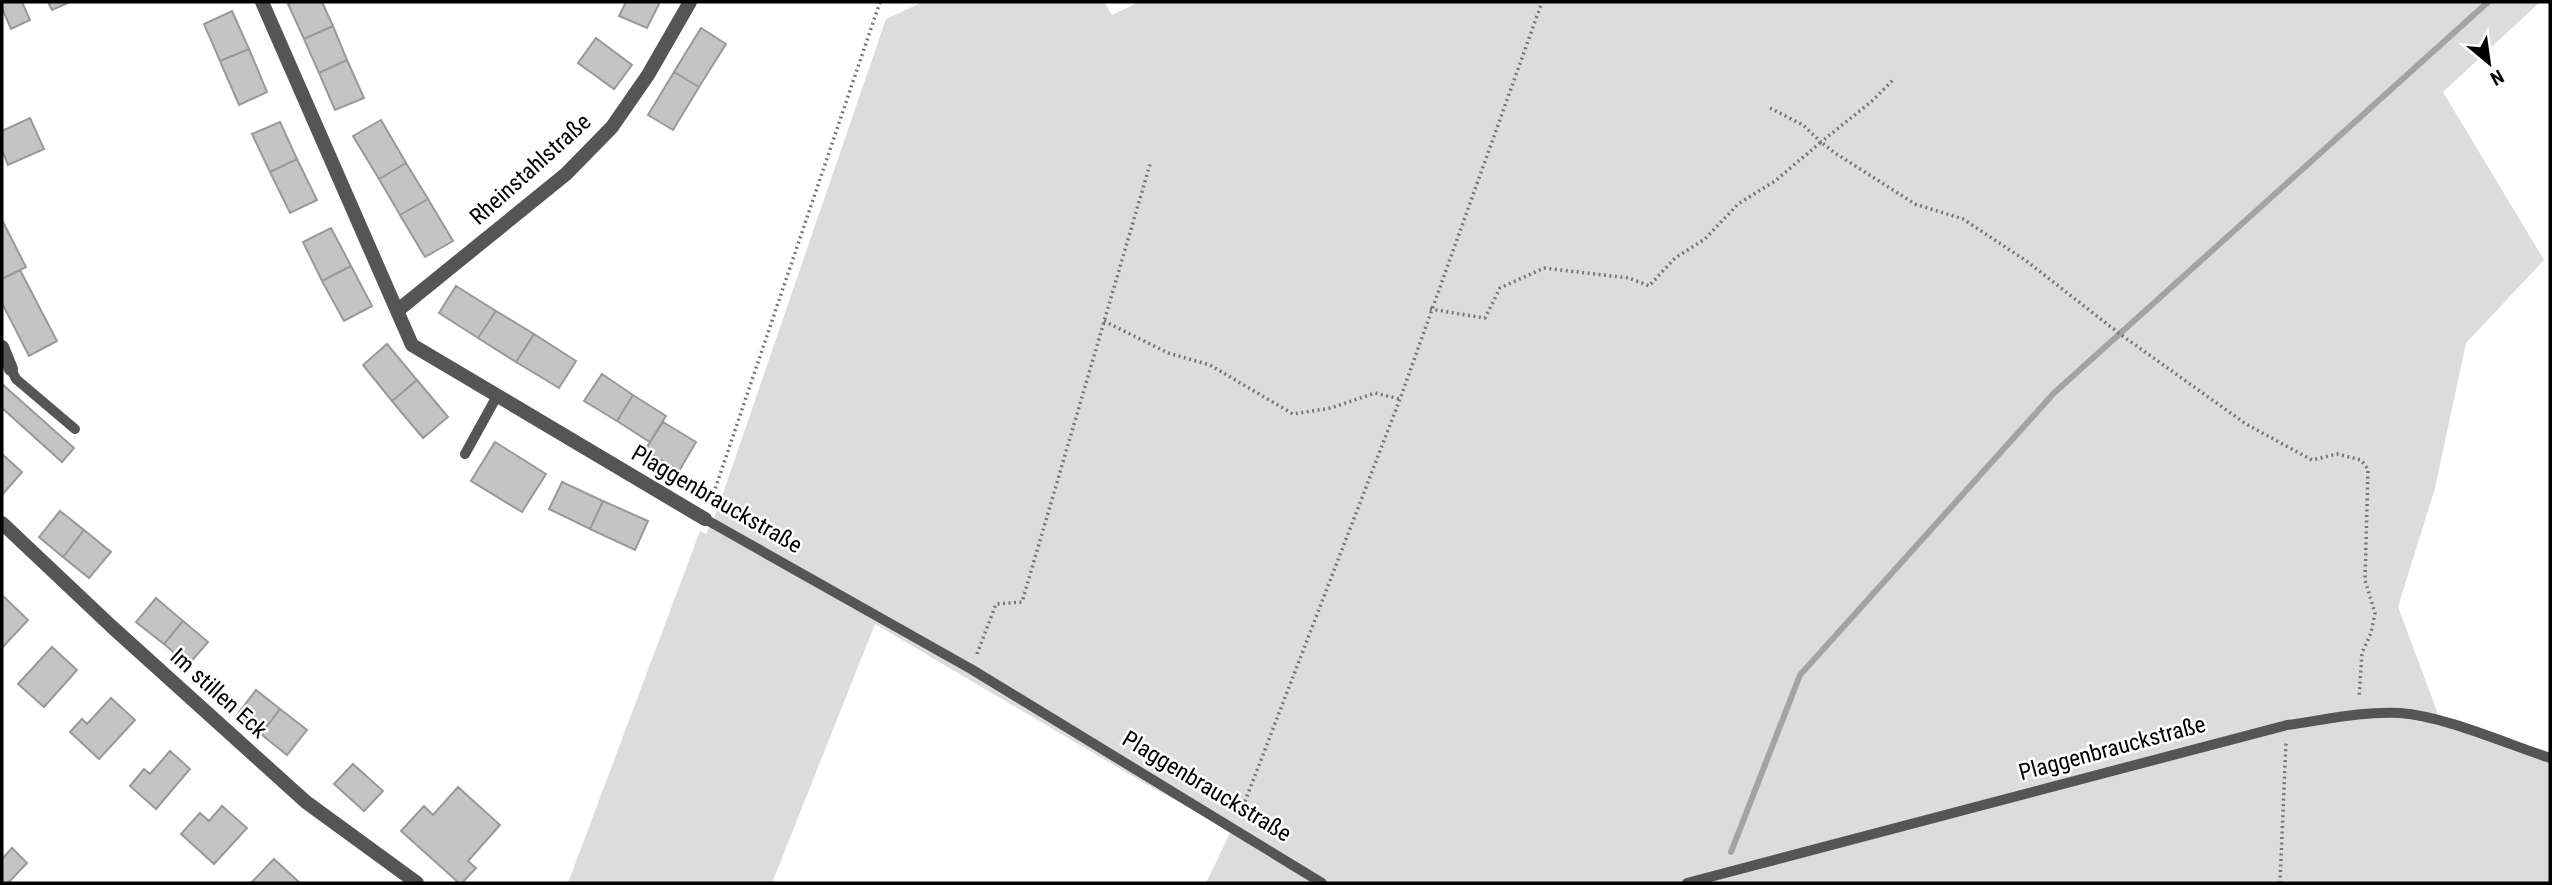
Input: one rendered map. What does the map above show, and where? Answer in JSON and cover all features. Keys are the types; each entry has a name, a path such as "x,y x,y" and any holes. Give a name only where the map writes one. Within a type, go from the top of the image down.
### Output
{"street":[{"name":"Plaggenbrauckstraße","path":"262,2 412,345 705,519"},
{"name":"Rheinstahlstraße","path":"397,312 566,174 612,127 648,75 690,2"},
{"path":"2,347 12,369"},
{"name":"Im stillen Eck","path":"2,523 111,626 306,802 417,883"}],"lane":[{"path":"12,369 16,379 75,429"},
{"path":"465,454 497,396"},
{"name":"Plaggenbrauckstraße","path":"705,519 971,669 1322,883"},
{"name":"Plaggenbrauckstraße","path":"1687,883 2287,725 2358,715 2401,713 2441,722 2550,758"}],"path":[{"path":"705,519 880,2"},
{"path":"1234,829 1400,399 1542,2"},
{"path":"1430,309 1485,318 1500,288 1544,268 1629,278 1649,286 1675,258 1705,239 1738,204 1775,181 1872,102 1893,80"},
{"path":"1770,108 1802,125 1835,153 1915,204 1963,219 1983,232 2025,260 2120,334 2246,424 2312,460 2337,454 2361,460 2368,469 2365,580 2375,613 2371,633 2362,653 2358,715"},
{"path":"971,669 996,604 1022,602 1150,160"},
{"path":"1104,321 1168,353 1210,365 1293,414 1331,408 1375,393 1400,399"},
{"path":"2280,883 2287,725"}],"shaded area":[{"path":"923,2 1104,2 1112,15 1139,2 2540,2 2443,92 2544,260 2466,343 2435,488 2398,607 2441,722 2550,758 2550,883 1206,883 1230,833 1273,852 1151,787 875,624 772,883 568,883 700,531 706,534 717,511 886,19"}],"building":[{"path":"2,2 22,2 30,20 11,29"},
{"path":"48,2 70,2 52,10"},
{"path":"322,2 333,26 304,39 288,4"},
{"path":"626,2 660,2 647,28 619,16"},
{"path":"232,11 249,49 220,61 204,24"},
{"path":"333,26 347,60 319,73 304,39"},
{"path":"701,28 726,44 699,87 674,72"},
{"path":"596,38 632,65 614,89 578,63"},
{"path":"249,49 267,92 239,105 220,61"},
{"path":"347,60 364,98 335,110 319,73"},
{"path":"674,72 699,87 673,130 648,115"},
{"path":"30,118 44,149 8,165 2,150 2,131"},
{"path":"381,120 406,163 379,179 353,136"},
{"path":"280,122 297,159 270,172 252,134"},
{"path":"297,159 317,200 290,213 270,172"},
{"path":"406,163 428,199 400,215 379,179"},
{"path":"428,199 453,241 425,257 400,215"},
{"path":"2,220 26,267 2,279"},
{"path":"331,228 351,266 322,281 303,242"},
{"path":"351,266 372,306 344,321 322,281"},
{"path":"20,270 57,341 29,356 2,303 2,279"},
{"path":"456,286 496,311 478,338 439,313"},
{"path":"496,311 534,334 516,362 478,338"},
{"path":"534,334 576,361 559,388 516,362"},
{"path":"387,344 417,380 392,401 363,365"},
{"path":"602,374 633,395 617,421 584,401"},
{"path":"417,380 448,417 423,438 392,401"},
{"path":"2,384 74,448 62,462 2,408"},
{"path":"633,395 666,416 650,442 617,421"},
{"path":"663,422 696,442 679,471 645,450"},
{"path":"495,442 546,474 522,512 471,481"},
{"path":"2,454 22,472 2,495"},
{"path":"562,482 603,501 590,529 549,509"},
{"path":"603,501 648,521 635,550 590,529"},
{"path":"60,511 84,530 63,557 39,537"},
{"path":"84,530 111,552 89,578 63,557"},
{"path":"2,595 28,620 2,648"},
{"path":"156,598 183,621 164,644 136,622"},
{"path":"183,621 208,642 188,665 164,644"},
{"path":"52,647 77,670 44,707 18,684"},
{"path":"256,690 280,709 261,734 237,715"},
{"path":"111,698 135,720 99,759 70,732 82,719 87,724"},
{"path":"280,709 307,730 287,755 261,734"},
{"path":"170,751 190,769 156,809 130,786 144,769 150,774"},
{"path":"353,764 383,791 364,811 334,784"},
{"path":"458,787 500,825 468,861 476,868 462,883 401,831 424,806 433,815"},
{"path":"222,806 247,828 214,864 181,834 200,813 209,821"},
{"path":"12,848 27,863 8,883 2,883 2,859"},
{"path":"274,859 300,883 251,883"}],"waterway":[{"path":"1731,852 1800,675 2054,393 2488,2"}]}
